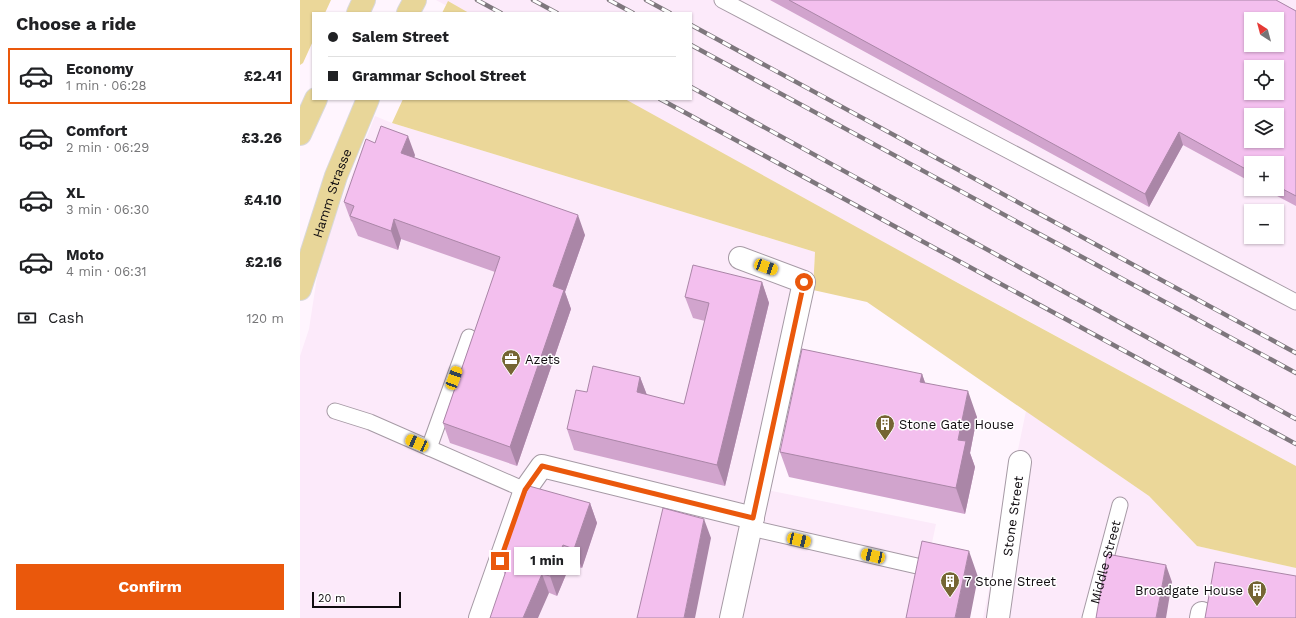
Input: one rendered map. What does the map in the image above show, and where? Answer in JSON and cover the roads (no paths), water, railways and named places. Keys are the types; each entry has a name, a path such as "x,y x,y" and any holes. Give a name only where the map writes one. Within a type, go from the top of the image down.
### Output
{"main road":[{"path":"358,12 364,0"},
{"path":"409,12 415,0"},
{"path":"300,134 316,100"},
{"name":"Hamm Strasse","path":"300,288 336,176 368,100"}],"street":[{"path":"731,618 804,282 740,258"},
{"name":"Stone Street","path":"998,618 1020,462"},
{"path":"480,618 525,490 542,466 752,523"}],"lane":[{"path":"722,0 1296,302"},
{"path":"429,448 469,337"},
{"path":"335,411 370,422 525,490"},
{"name":"Middle Street","path":"1090,618 1120,505"},
{"path":"752,523 917,566"}],"railway":[{"path":"477,0 499,12"},
{"path":"533,0 555,12"},
{"path":"609,0 631,12"},
{"path":"646,0 668,12"},
{"path":"692,26 1296,353"},
{"path":"692,46 1296,373"},
{"path":"692,88 1296,419"},
{"path":"662,100 1296,444"}],"place":[{"name":"Azets","path":"511,376"},
{"name":"Stone Gate House","path":"885,441"},
{"name":"7 Stone Street","path":"950,598"},
{"name":"Broadgate House","path":"1257,607"}]}
